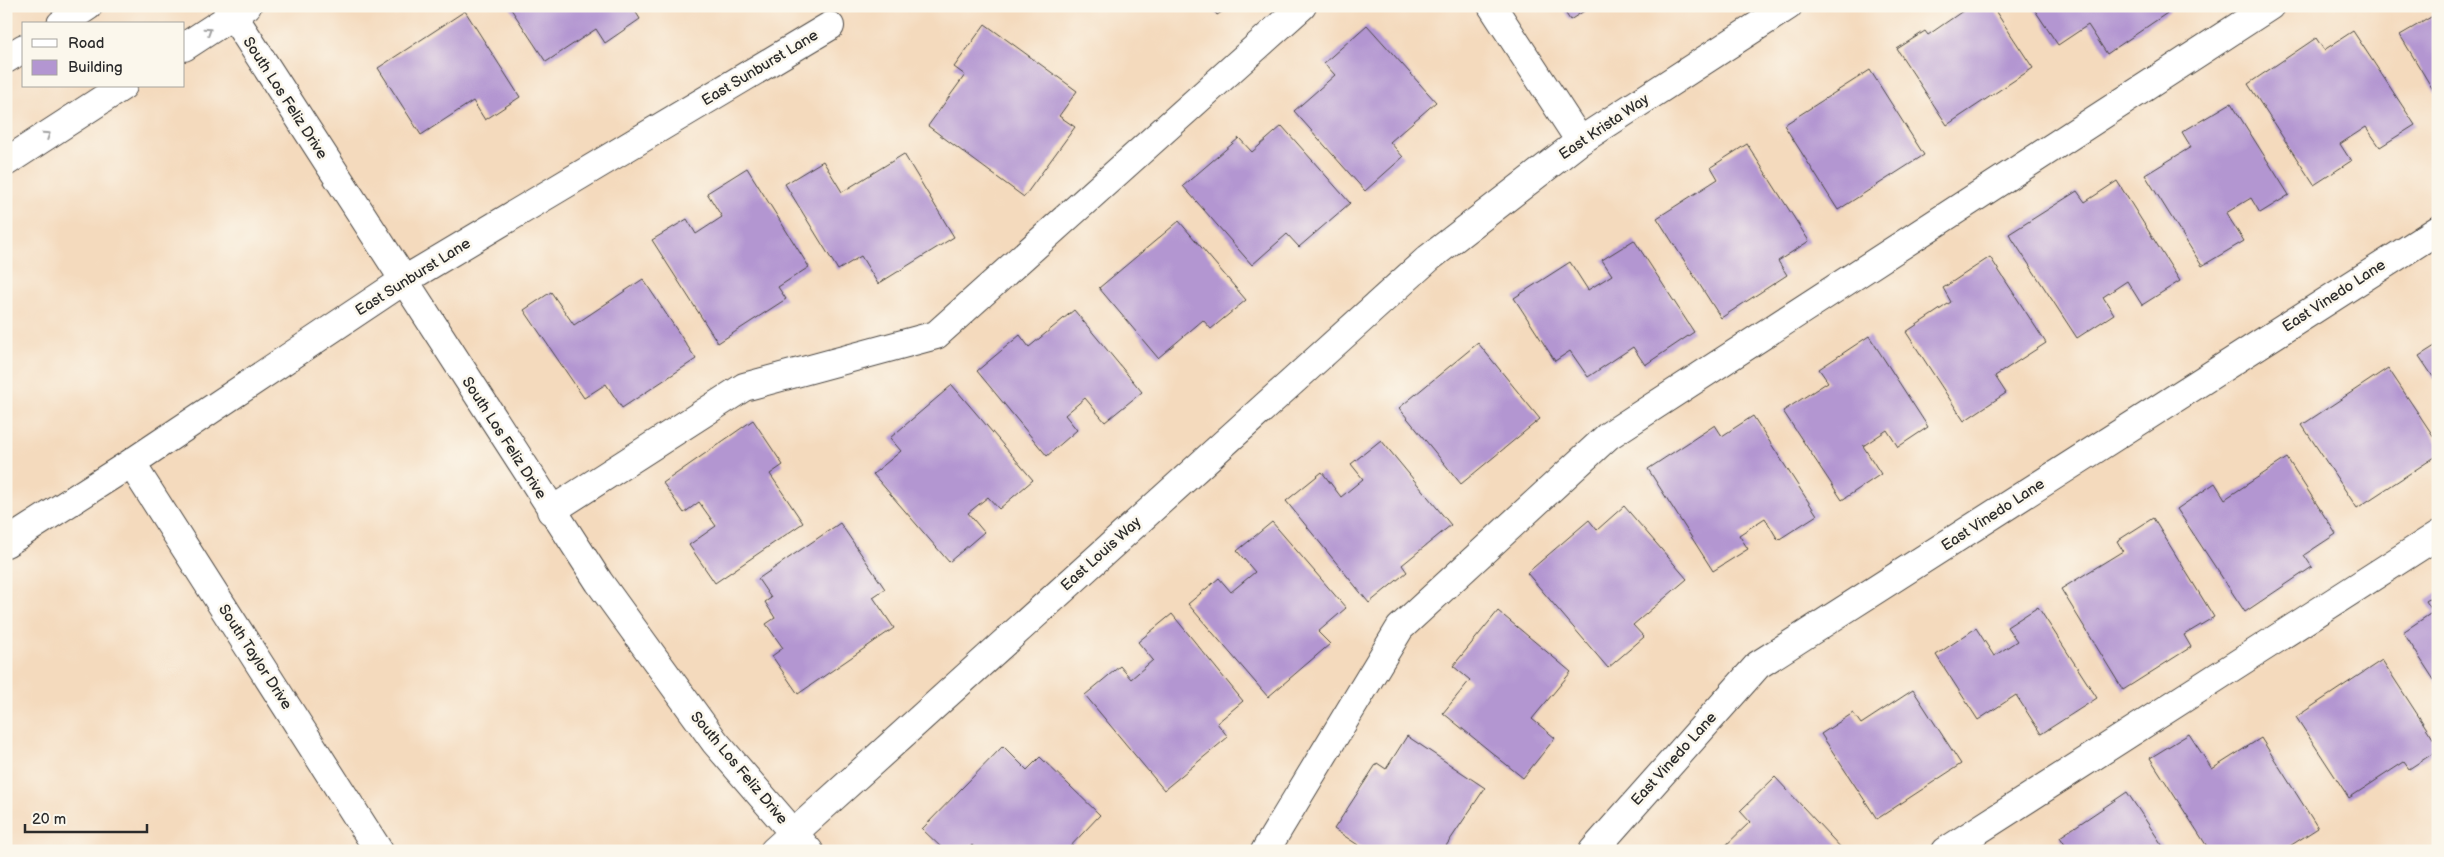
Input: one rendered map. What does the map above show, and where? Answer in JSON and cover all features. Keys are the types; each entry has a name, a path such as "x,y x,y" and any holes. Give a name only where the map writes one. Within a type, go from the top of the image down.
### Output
{"street":[{"path":"64,22 88,6"},
{"path":"552,511 744,387 936,335 1302,6"},
{"path":"1492,6 1580,141"},
{"name":"East Krista Way","path":"1429,258 1580,141 1788,6"},
{"path":"1265,851 1400,628 1608,436 2270,6"},
{"path":"185,46 235,9"},
{"name":"South Los Feliz Drive","path":"235,9 403,281 552,511 605,590 714,742 792,845"},
{"name":"East Sunburst Lane","path":"6,543 131,463 403,281 830,26"},
{"path":"6,59 22,49"},
{"path":"6,162 119,88"},
{"name":"East Vinedo Lane","path":"1593,851 1758,665 2438,230"},
{"name":"East Louis Way","path":"792,845 1429,258"},
{"name":"South Taylor Drive","path":"131,463 379,851"},
{"path":"1946,851 2438,535"}],"building":[{"path":"509,6 632,6 640,19 605,43 596,29 546,62"},
{"path":"1211,6 1231,6 1217,15"},
{"path":"1561,6 1592,6 1570,20"},
{"path":"1970,6 1992,6 2033,68 1947,125 1897,49 1925,31 1928,35"},
{"path":"2032,6 2167,6 2170,11 2107,54 2088,25 2058,45"},
{"path":"465,11 520,97 485,120 473,101 421,135 378,68"},
{"path":"2438,13 2438,98 2400,35"},
{"path":"985,24 1077,91 1059,116 1075,127 1024,197 928,126 965,75 954,67"},
{"path":"1367,25 1436,102 1390,142 1403,157 1365,191 1294,111 1335,75 1324,63"},
{"path":"2353,31 2415,125 2380,147 2366,127 2340,144 2351,161 2314,185 2248,84 2316,38 2324,50"},
{"path":"1870,70 1924,155 1838,210 1784,125"},
{"path":"2231,103 2289,195 2260,213 2251,198 2226,213 2244,241 2202,266 2145,175 2191,147 2182,132"},
{"path":"1282,126 1350,203 1299,247 1287,234 1252,265 1183,186 1239,138 1252,152"},
{"path":"1747,144 1809,241 1778,261 1787,275 1721,318 1657,218 1718,179 1711,167"},
{"path":"904,154 954,237 878,284 861,256 838,270 785,184 823,161 842,192"},
{"path":"747,168 809,267 778,287 786,299 718,343 652,240 687,219 696,234 722,217 707,193"},
{"path":"2117,181 2180,281 2142,305 2127,281 2103,297 2114,314 2077,338 2009,234 2077,191 2085,202"},
{"path":"1179,221 1246,300 1211,329 1203,320 1158,358 1099,288"},
{"path":"1634,240 1694,332 1645,365 1633,347 1588,377 1570,351 1555,361 1514,298 1570,262 1588,290 1612,275 1602,260"},
{"path":"1990,257 2046,343 1995,376 2006,393 1964,421 1906,332 1951,302 1943,288"},
{"path":"643,279 696,359 622,408 606,384 584,398 524,310 551,292 574,325"},
{"path":"1074,310 1142,392 1105,422 1085,398 1065,415 1077,430 1047,456 977,371 1020,335 1029,347"},
{"path":"1869,336 1928,427 1898,447 1887,430 1863,446 1881,474 1842,500 1783,411 1828,382 1819,369"},
{"path":"1478,343 1540,419 1461,484 1399,408"},
{"path":"2438,344 2438,384 2419,356"},
{"path":"2388,368 2438,443 2438,455 2357,508 2302,425"},
{"path":"952,385 1033,480 999,509 988,497 968,513 984,532 949,562 873,474 901,451 890,438"},
{"path":"1753,416 1817,515 1778,540 1765,518 1739,535 1748,549 1713,571 1648,469 1715,425 1722,436"},
{"path":"753,420 783,465 770,474 803,523 715,583 689,545 716,526 699,502 684,513 663,483"},
{"path":"1381,440 1451,525 1402,565 1407,572 1369,603 1286,501 1322,472 1341,497 1363,479 1351,464"},
{"path":"2287,458 2336,534 2304,555 2312,567 2245,612 2177,509 2215,483 2225,499"},
{"path":"1624,506 1687,579 1633,625 1644,637 1608,668 1527,573 1589,520 1597,530"},
{"path":"2153,518 2214,617 2184,635 2191,647 2123,690 2061,589 2123,551 2117,541"},
{"path":"1272,522 1346,608 1318,632 1330,644 1268,697 1188,604 1219,578 1231,592 1255,572 1237,551"},
{"path":"840,523 885,589 873,597 894,628 798,694 772,656 783,648 766,624 775,618 765,602 771,598 758,579"},
{"path":"2438,593 2438,686 2403,632 2433,612 2426,601"},
{"path":"2038,607 2097,698 2041,734 2016,695 1978,720 1936,655 1976,628 1994,656 2017,641 2007,627"},
{"path":"1498,611 1571,672 1532,719 1555,738 1523,778 1443,713 1470,680 1453,666"},
{"path":"1172,614 1243,701 1217,723 1228,737 1164,790 1085,695 1120,666 1131,679 1153,660 1138,642"},
{"path":"2382,660 2438,746 2438,750 2409,769 2404,762 2349,798 2296,717"},
{"path":"1913,690 1961,764 1877,819 1821,734 1853,713 1861,724"},
{"path":"2189,734 2212,769 2261,738 2318,828 2282,851 2210,851 2150,758"},
{"path":"1407,736 1485,788 1446,846 1452,851 1367,851 1334,829 1377,763 1386,769"},
{"path":"1003,746 1027,770 1040,757 1100,815 1066,851 978,851 972,845 966,851 945,851 922,829"},
{"path":"1775,777 1844,851 1720,851 1750,822 1740,811"},
{"path":"2127,792 2166,851 2063,851 2067,848 2060,837"}]}
